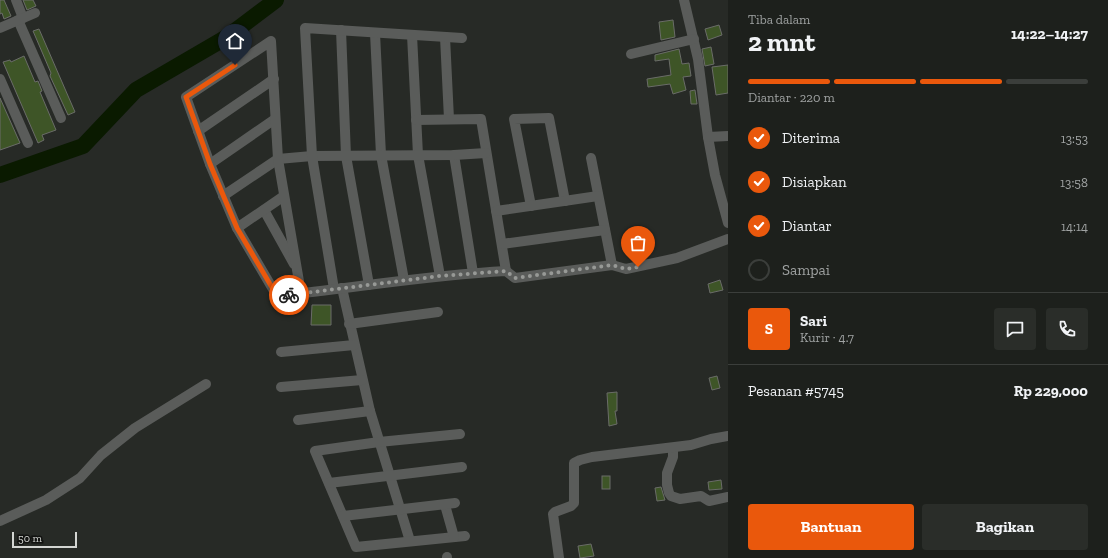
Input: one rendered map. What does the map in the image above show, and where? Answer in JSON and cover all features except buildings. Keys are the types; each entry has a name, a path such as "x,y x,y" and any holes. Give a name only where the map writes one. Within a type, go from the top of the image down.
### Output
{"street":[{"path":"16,0 21,19 61,118"},
{"path":"684,0 694,39 715,175 725,198 728,223"},
{"path":"0,28 35,13"},
{"path":"410,541 370,412 349,324 338,289 312,156 305,28 462,38"},
{"path":"341,30 346,156 369,285"},
{"path":"375,33 381,155 404,280"},
{"path":"412,35 418,155 440,276"},
{"path":"445,37 449,119"},
{"path":"631,54 694,39"},
{"path":"301,293 278,159 271,41 186,97 210,164 237,228 277,296 473,273 506,271 515,278 612,265 626,269 677,258 728,239"},
{"path":"0,79 28,143"},
{"path":"198,131 274,79"},
{"path":"531,206 514,119 549,118 565,201"},
{"path":"210,164 275,119"},
{"path":"416,120 481,119 506,271"},
{"path":"708,137 728,136"},
{"path":"223,196 278,159 312,156 454,155 486,153"},
{"path":"454,155 473,273"},
{"path":"591,158 612,265"},
{"path":"237,228 284,196"},
{"path":"496,211 598,196"},
{"path":"264,210 298,271"},
{"path":"502,244 605,230"},
{"path":"349,324 438,312"},
{"path":"281,352 354,345"},
{"path":"281,387 362,380"},
{"path":"0,521 46,500 80,478 102,455 136,428 206,384"},
{"path":"298,420 370,412"},
{"path":"460,434 379,442 315,451 356,547 465,536"},
{"path":"559,558 553,514 554,512 571,506 574,503 574,463 580,460 592,458 691,445 728,436"},
{"path":"673,448 673,457 667,473 668,493 671,496 680,499 700,496 709,501 728,497"},
{"path":"329,483 462,467"},
{"path":"343,516 455,503"},
{"path":"444,505 454,537"}],"waterway":[{"path":"0,175 83,146 136,90 227,37 276,0"}],"way so far":[{"path":"289,295 473,273 506,271 515,278 612,265 626,269 638,267"}],"route":[{"path":"235,65 186,97 210,164 237,228 262,273 277,296 289,295"}]}
